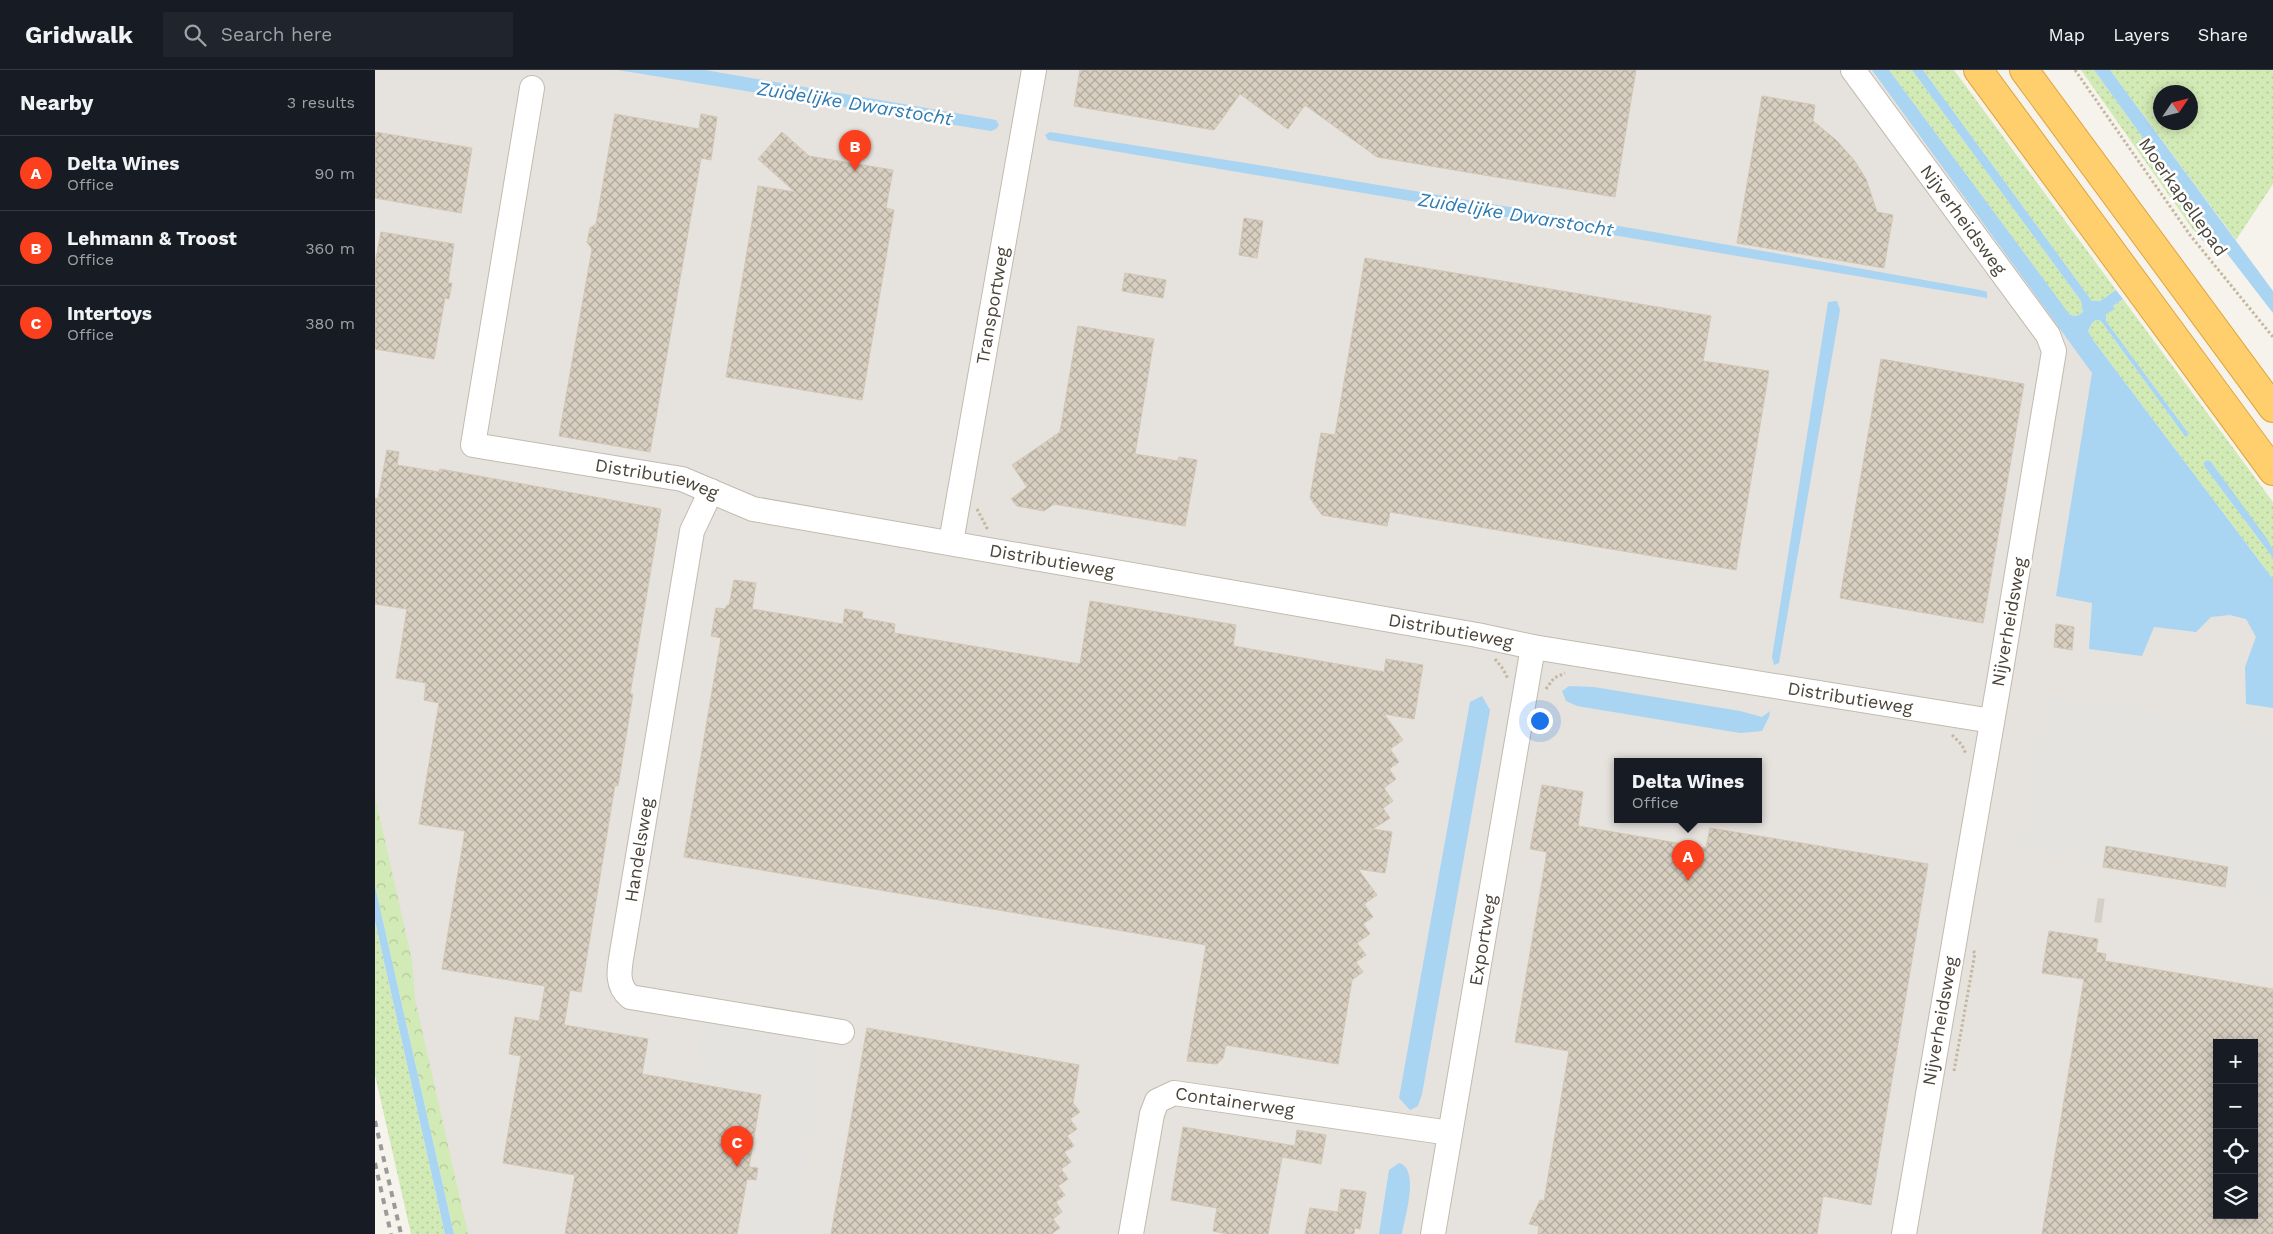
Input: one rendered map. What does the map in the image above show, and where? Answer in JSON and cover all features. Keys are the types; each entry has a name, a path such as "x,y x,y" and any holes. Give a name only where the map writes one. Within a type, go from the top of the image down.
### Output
{"highway":[{"path":"1978,70 2273,471"},
{"path":"2024,70 2273,408"},
{"path":"2198,306 2273,394"}],"street":[{"name":"Transportweg","path":"951,542 1033,70"},
{"name":"Nijverheidsweg","path":"1853,70 2048,335 2054,351 1904,1234"},
{"name":"Distributieweg","path":"532,88 473,445 682,480 753,509 1477,635 1533,647 1992,720"},
{"name":"Handelsweg","path":"711,491 692,531 623,943 619,980 622,990 630,997 842,1032"},
{"name":"Exportweg","path":"1433,1234 1533,647"},
{"name":"Containerweg","path":"1131,1234 1151,1114 1157,1101 1174,1093 1450,1133"}],"path":[{"name":"Moerkapellepad","path":"2075,70 2191,234 2273,337"},
{"path":"1524,697 1538,699 1554,678 1567,672"},
{"path":"1946,733 1962,745 1968,758"}],"shaded area":[{"path":"375,70 1888,70 2273,587 2273,1234 459,1234 375,882"},
{"path":"2044,694 2273,731 2273,896 2018,849"},
{"path":"701,1016 827,1037 797,1234 747,1234 770,1092 691,1081"}],"green space":[{"path":"1889,70 1912,70 2081,301 2083,312 2077,316 2070,315"},
{"path":"1923,70 1954,70 2116,290 2100,301 2092,301"},
{"path":"2081,70 2094,70 2206,225 2196,232 2194,231"},
{"path":"2110,70 2273,70 2273,184 2236,240 2154,130 2198,130 2198,85 2153,85 2153,128"},
{"path":"2123,299 2273,502 2273,550 2211,462 2208,460 2204,462 2204,466 2273,558 2273,579 2088,331 2092,323 2096,320 2101,321 2184,435 2189,434 2106,321 2105,314 2114,309 2113,306"},
{"path":"375,797 412,960 415,999 468,1234 454,1234 375,886"},
{"path":"375,921 445,1234 411,1234 375,1075"}],"water":[{"name":"Zuidelijke Dwarstocht","path":"618,70 705,70 996,120 999,125 991,131"},
{"path":"1872,70 1889,70 2070,315 2077,316 2083,312 2081,301 1912,70 1923,70 2092,301 2100,301 2116,290 2123,299 2113,306 2115,309 2106,314 2106,321 2189,434 2186,437 2101,321 2096,320 2092,323 2088,331 2273,579 2273,708 2246,704 2245,667 2256,637 2246,619 2230,615 2211,617 2196,632 2154,627 2142,656 2089,649 2092,603 2056,596 2092,373"},
{"path":"2094,70 2110,70 2273,291 2273,313 2212,234 2203,241 2196,232 2206,225"},
{"name":"Zuidelijke Dwarstocht","path":"1050,132 1399,188 1748,248 1980,290 1987,292 1987,298 1048,140 1045,135"},
{"path":"1837,301 1840,310 1779,663 1774,665 1772,657 1828,302"},
{"path":"2208,460 2267,539 2273,550 2273,558 2204,466 2204,462"},
{"path":"1569,686 1594,687 1740,711 1762,717 1770,711 1762,731 1740,733 1577,706 1566,701 1562,691"},
{"path":"1482,696 1490,710 1422,1094 1418,1106 1410,1110 1399,1098 1470,702"},
{"path":"375,886 454,1234 445,1234 375,921"},
{"path":"1399,1163 1405,1167 1409,1174 1410,1184 1408,1206 1402,1234 1379,1234 1389,1170"}],"building":[{"path":"1080,70 1636,70 1615,197 1377,157 1305,105 1288,129 1240,94 1214,130 1074,106"},
{"path":"1762,96 1815,105 1813,121 1836,140 1854,160 1866,179 1877,212 1893,215 1884,268 1737,243"},
{"path":"615,114 699,129 701,114 717,117 711,160 701,158 650,452 559,436 592,249 587,242 590,228 596,224"},
{"path":"375,132 472,148 461,213 375,198"},
{"path":"782,132 809,156 893,170 886,208 894,210 862,400 726,377 758,186 795,192 758,159"},
{"path":"1244,218 1263,221 1257,258 1239,255"},
{"path":"381,232 454,244 448,283 452,283 449,299 445,298 434,359 375,349 375,264"},
{"path":"1365,258 1711,316 1703,361 1769,371 1736,570 1390,512 1387,526 1322,515 1310,498 1321,433 1335,435"},
{"path":"1125,273 1166,280 1163,298 1122,291"},
{"path":"1078,326 1154,339 1135,454 1178,461 1179,457 1197,460 1185,526 1054,504 1044,511 1017,506 1011,499 1027,487 1012,465 1060,432"},
{"path":"1881,359 2024,384 1983,623 1840,598"},
{"path":"387,450 399,452 397,465 439,472 440,469 661,509 630,694 633,694 618,786 615,785 581,992 570,990 564,1025 648,1039 642,1074 761,1095 749,1167 758,1168 756,1180 747,1179 737,1234 565,1234 575,1175 503,1163 521,1056 509,1054 515,1017 539,1021 545,986 442,969 465,831 419,824 439,703 424,700 426,683 396,678 407,609 375,604 375,498 378,499"},
{"path":"734,580 756,583 752,609 843,624 845,609 863,612 862,618 895,624 894,633 1080,664 1090,601 1236,625 1233,646 1384,672 1386,659 1423,665 1414,719 1384,714 1403,740 1390,749 1399,762 1389,769 1396,779 1384,788 1393,801 1383,808 1390,818 1373,829 1392,832 1385,873 1358,869 1377,895 1364,904 1373,917 1363,924 1370,934 1357,943 1366,955 1356,962 1363,972 1352,980 1338,1064 1226,1045 1223,1058 1217,1064 1187,1061 1206,945 684,857 721,638 711,636 716,608 725,609 729,605"},
{"path":"2056,624 2074,627 2072,650 2054,647"},
{"path":"1542,785 1583,792 1578,826 1706,848 1710,828 1928,864 1871,1205 1823,1196 1817,1234 1538,1234 1539,1226 1529,1224 1540,1200 1544,1201 1569,1051 1515,1042 1547,852 1530,849"},
{"path":"2106,846 2228,867 2225,887 2103,867"},
{"path":"2049,931 2098,939 2096,952 2106,954 2105,961 2273,989 2273,1234 2042,1234 2084,979 2042,973"},
{"path":"867,1028 1079,1065 1073,1103 1080,1112 1070,1119 1077,1129 1067,1136 1074,1146 1064,1152 1071,1162 1061,1169 1068,1179 1058,1186 1065,1195 1056,1202 1062,1212 1053,1219 1060,1228 1051,1234 831,1234"},
{"path":"1183,1127 1295,1146 1297,1130 1326,1135 1321,1164 1282,1157 1268,1234 1228,1234 1213,1231 1217,1208 1171,1200"},
{"path":"1341,1189 1366,1192 1360,1229 1355,1228 1354,1234 1305,1234 1310,1208 1338,1212"}],"tunnel":[{"path":"2096,910 2103,911"}],"railway":[{"path":"375,1121 401,1234"},
{"path":"375,1163 391,1234"}],"place":[{"name":"Lehmann & Troost","path":"855,171"},
{"name":"Delta Wines","path":"1688,881"},
{"name":"Intertoys","path":"737,1167"}]}
